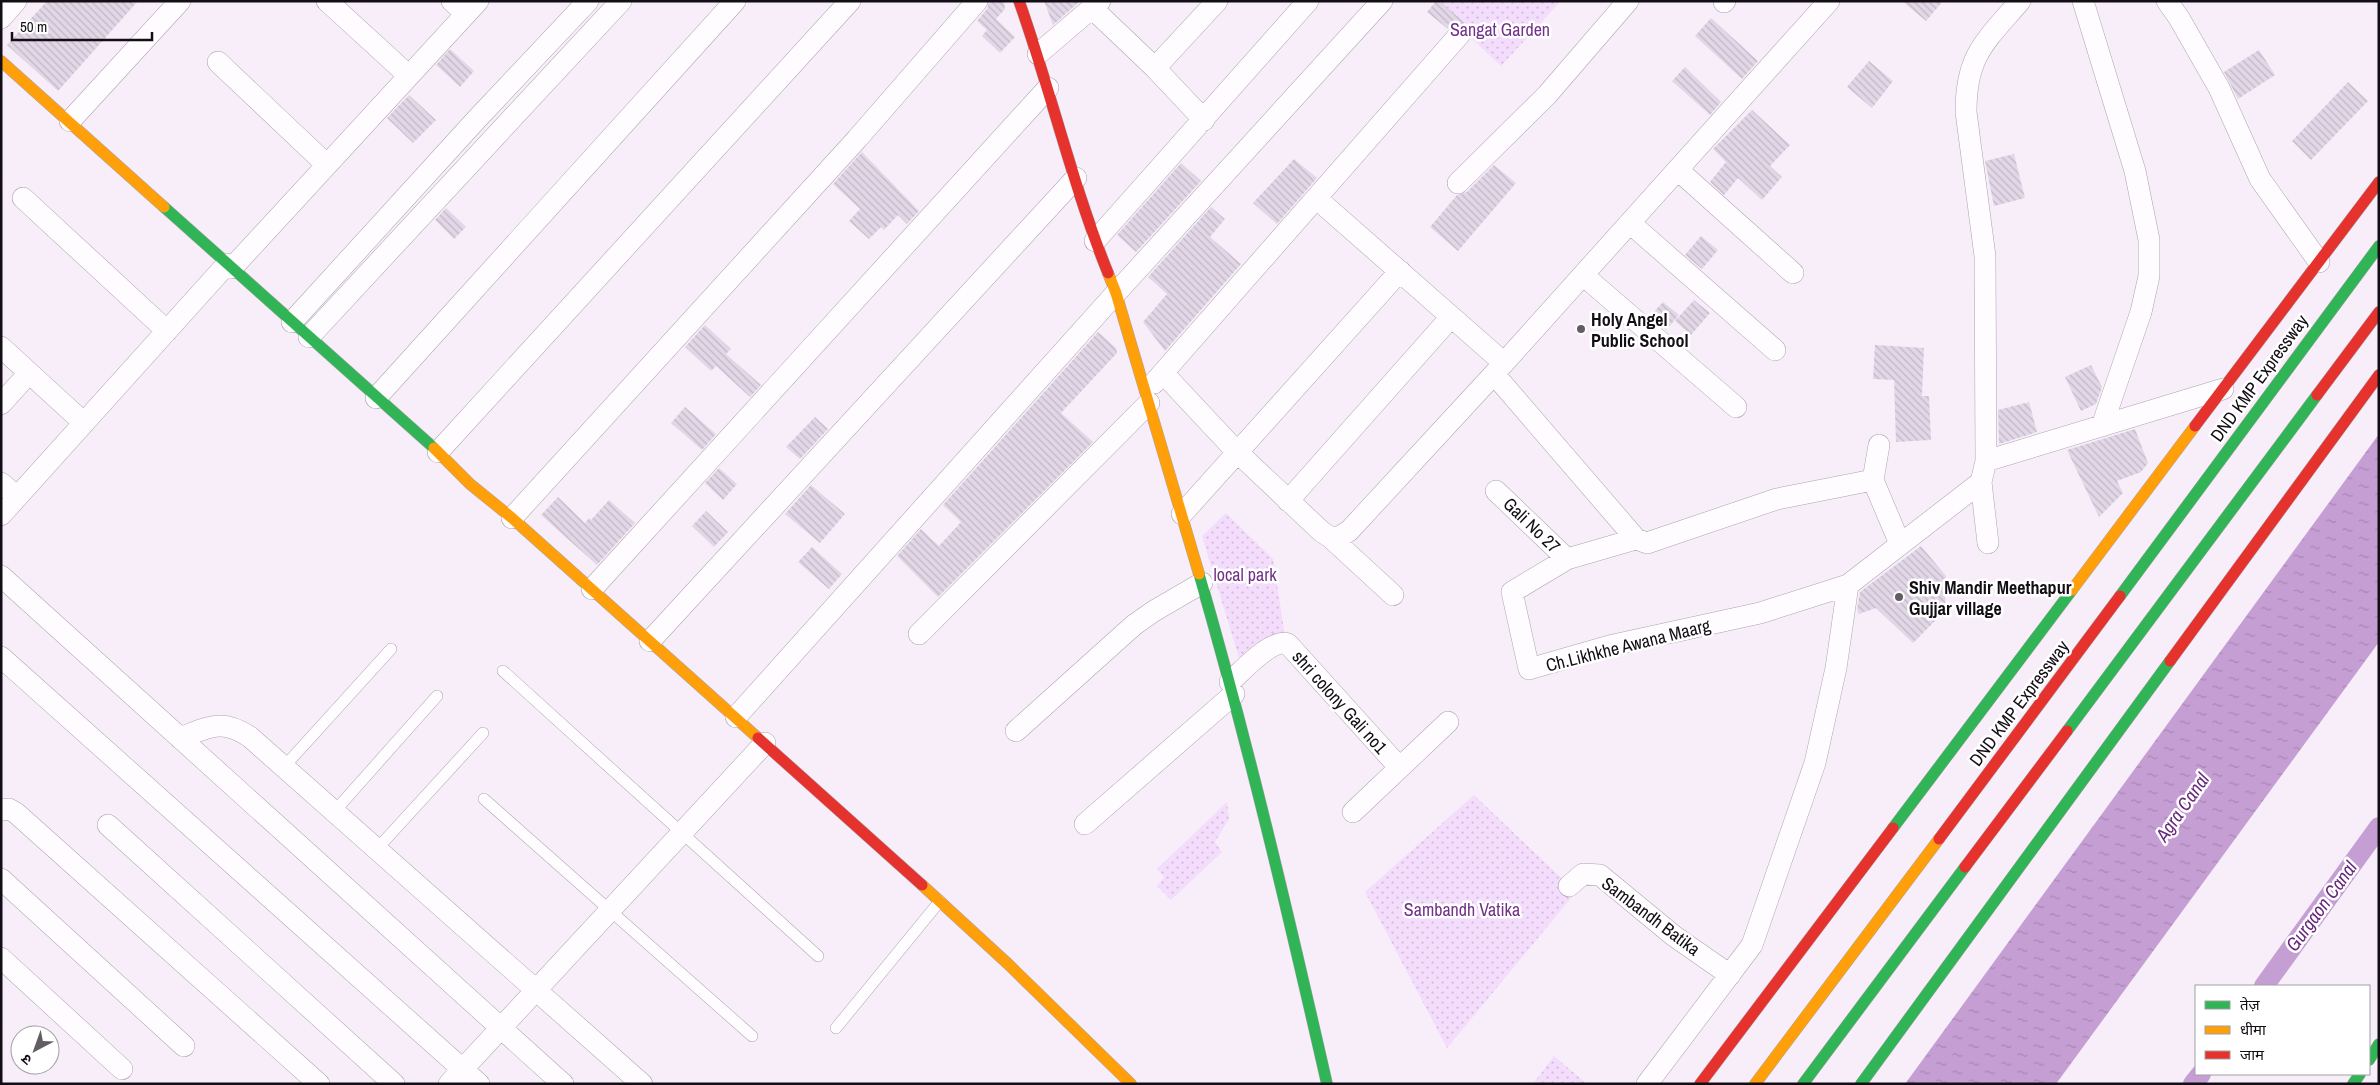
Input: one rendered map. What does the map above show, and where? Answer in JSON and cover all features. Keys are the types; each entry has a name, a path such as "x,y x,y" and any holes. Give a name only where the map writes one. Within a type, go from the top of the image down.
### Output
{"main road":[{"path":"1019,1 1038,54 1096,241 1116,292 1232,688 1277,864 1327,1084"},
{"path":"1,60 438,452 470,484 512,518 940,901 1007,963 1131,1084"},
{"path":"1700,1084 2379,182"},
{"name":"DND KMP Expressway","path":"1755,1084 1994,766 2379,246"},
{"path":"1803,1084 2379,312"},
{"path":"1861,1084 2379,375"},
{"path":"2370,1058 2379,1044"}],"street":[{"path":"1,18 16,1"},
{"path":"70,121 180,1"},
{"path":"327,1 409,76"},
{"path":"292,322 476,120 588,1"},
{"path":"309,337 621,1"},
{"path":"376,398 735,1"},
{"path":"438,452 850,1"},
{"path":"512,518 850,146 977,1"},
{"path":"1155,68 1217,1"},
{"path":"1096,241 1308,1"},
{"path":"736,717 1116,292 1382,1"},
{"path":"1458,183 1546,95 1628,1"},
{"path":"1330,536 1339,537 1349,531 1499,369 1829,1"},
{"path":"1988,543 1981,482 1986,461 1984,256 1966,112 1966,90 1972,63 1986,41 2020,1"},
{"path":"2084,1 2135,171 2149,240 2149,276 2141,312 2102,426"},
{"path":"2167,1 2179,18 2219,88 2260,179 2319,262"},
{"path":"1,515 9,490 84,423 167,331 409,76 465,5"},
{"path":"1038,54 1096,5 1204,120"},
{"path":"919,634 1147,398 1163,373 1460,34"},
{"path":"218,62 327,164"},
{"path":"592,589 1048,88"},
{"path":"1678,170 1793,273"},
{"path":"650,641 1076,178"},
{"path":"23,198 167,331"},
{"path":"1316,198 1451,317 1499,369 1636,539"},
{"path":"1630,224 1775,350"},
{"path":"1182,514 1236,450 1400,272"},
{"path":"1583,275 1736,407"},
{"path":"1288,501 1451,317"},
{"path":"1,348 84,423"},
{"path":"1,404 29,373"},
{"path":"1163,373 1236,450 1288,501 1330,536 1393,595"},
{"path":"1986,461 2223,389"},
{"path":"1878,445 1873,480 1900,544"},
{"name":"Ch.Likhkhe Awana Maarg","path":"1848,585 1760,613 1609,646 1529,669 1512,592 1567,559 1636,539 1647,543 1659,540 1776,500 1873,480"},
{"path":"1647,1084 1752,945 1815,763 1836,668 1848,585 1981,482"},
{"name":"Gali No 27","path":"1496,491 1567,559"},
{"path":"1,576 563,1084"},
{"path":"1016,731 1134,625 1202,583"},
{"name":"shri colony Gali no1","path":"1232,688 1271,646 1283,642 1288,644 1399,768"},
{"path":"1,657 456,1076 479,1084"},
{"path":"1085,824 1232,688"},
{"name":"shri colony Gali no1","path":"1353,812 1448,722"},
{"path":"180,738 214,725 237,728 250,736 282,768 642,1084"},
{"path":"456,1076 764,743"},
{"path":"1,810 9,809 16,813 319,1084"},
{"path":"108,825 394,1084"},
{"name":"Sambandh Batika","path":"1569,886 1583,874 1600,875 1674,936 1730,976"},
{"path":"1,879 184,1046"},
{"path":"1,958 122,1069"}],"lane":[{"path":"282,768 391,649"},
{"path":"503,671 818,956"},
{"path":"334,812 437,696"},
{"path":"376,850 483,733"},
{"path":"484,799 752,1036"},
{"path":"836,1028 940,901"}],"green space":[{"name":"Sangat Garden","path":"1443,1 1561,1 1501,66 1438,7"},
{"name":"local park","path":"1226,513 1273,559 1285,636 1239,658 1202,536"},
{"name":"Sambandh Vatika","path":"1474,795 1576,892 1447,1048 1365,892"},
{"path":"1227,802 1229,819 1215,842 1222,852 1171,900 1157,886 1164,877 1157,869"},
{"path":"1554,1056 1587,1084 1533,1084"}],"water":[{"name":"Agra Canal","path":"2379,434 2379,642 2056,1084 1905,1084"}],"building":[{"path":"47,1 138,1 58,91 7,45"},
{"path":"989,1 1004,1 1005,9 996,19 1015,37 1000,53 982,36 987,30 977,21 987,9"},
{"path":"1044,1 1080,1 1053,25"},
{"path":"1436,1 1439,1 1465,23 1456,22 1448,29 1427,12"},
{"path":"1902,1 1943,1 1926,21"},
{"path":"1711,18 1758,61 1742,79 1695,36"},
{"path":"450,49 474,71 460,87 436,65"},
{"path":"2259,50 2275,75 2238,99 2224,72"},
{"path":"1869,61 1893,81 1872,108 1847,87"},
{"path":"1685,67 1721,102 1710,115 1672,81"},
{"path":"2348,82 2368,101 2311,160 2292,141"},
{"path":"409,95 436,120 413,143 387,118"},
{"path":"1752,110 1790,145 1770,166 1782,177 1762,200 1738,178 1724,195 1710,182 1726,162 1713,149"},
{"path":"862,152 919,211 907,224 898,215 884,230 881,227 869,239 849,221 860,209 833,184"},
{"path":"2014,154 2025,198 1994,206 1985,161"},
{"path":"1294,159 1317,178 1277,224 1253,203"},
{"path":"1181,163 1201,181 1136,252 1117,235"},
{"path":"1494,165 1516,183 1458,251 1430,227 1457,195 1467,192"},
{"path":"1211,207 1225,219 1210,237 1241,264 1165,351 1143,322 1167,294 1148,277"},
{"path":"446,208 466,227 454,239 435,220"},
{"path":"1701,236 1718,250 1702,269 1685,255"},
{"path":"1694,300 1710,313 1691,335 1675,321"},
{"path":"1663,302 1679,315 1666,330 1650,316"},
{"path":"705,325 731,349 726,354 761,385 750,397 716,366 711,371 685,347"},
{"path":"1098,332 1116,348 1117,353 1061,413 1093,442 938,597 897,556 921,529 939,546 961,522 943,505"},
{"path":"1875,345 1924,348 1922,396 1929,396 1931,440 1896,442 1894,380 1873,379"},
{"path":"2091,365 2102,387 2096,404 2081,411 2065,377"},
{"path":"2029,402 2037,432 1999,444 1998,410"},
{"path":"685,407 716,434 702,450 671,423"},
{"path":"815,417 828,429 800,459 786,447"},
{"path":"2135,429 2148,463 2141,472 2117,481 2123,493 2099,517 2067,450"},
{"path":"719,468 737,484 723,500 705,483"},
{"path":"811,485 845,514 820,543 785,514"},
{"path":"558,497 585,523 589,518 591,520 609,500 635,523 597,565 541,515"},
{"path":"706,511 728,532 714,547 692,526"},
{"name":"Shiv Mandir Meethapur Gujjar village","path":"1921,546 1946,576 1945,611 1913,643 1876,608 1859,614 1857,609 1860,592"},
{"path":"812,547 842,574 829,589 798,562"}],"waterway":[{"name":"Gurgaon Canal","path":"2265,985 2379,827"},
{"name":"Gurgaon Canal","path":"2193,1084 2200,1075"}],"traffic: fast":[{"path":"164,207 434,448"},
{"path":"2120,596 2379,246"},
{"path":"2067,731 2317,395"},
{"path":"1199,574 1267,828 1327,1084"},
{"path":"1893,828 2072,590"},
{"path":"1861,1084 2170,661"},
{"path":"1803,1084 1965,867"},
{"path":"2370,1058 2379,1044"},
{"path":"2353,1084 2359,1075"}],"traffic: slow":[{"path":"1,61 164,207"},
{"path":"1108,273 1116,293 1199,574"},
{"path":"2072,590 2195,426"},
{"path":"434,448 470,484 512,518 758,738"},
{"path":"1755,1084 1939,839"},
{"path":"922,885 1007,963 1131,1084"}],"traffic: jam":[{"path":"1019,1 1083,206 1108,273"},
{"path":"2195,426 2379,182"},
{"path":"2317,395 2379,312"},
{"path":"2170,661 2379,375"},
{"path":"1939,839 2120,596"},
{"path":"1965,867 2067,731"},
{"path":"758,738 922,885"},
{"path":"1700,1084 1893,828"}],"place":[{"name":"Holy Angel Public School","path":"1581,329"},
{"name":"Shiv Mandir Meethapur Gujjar village","path":"1899,597"}]}
